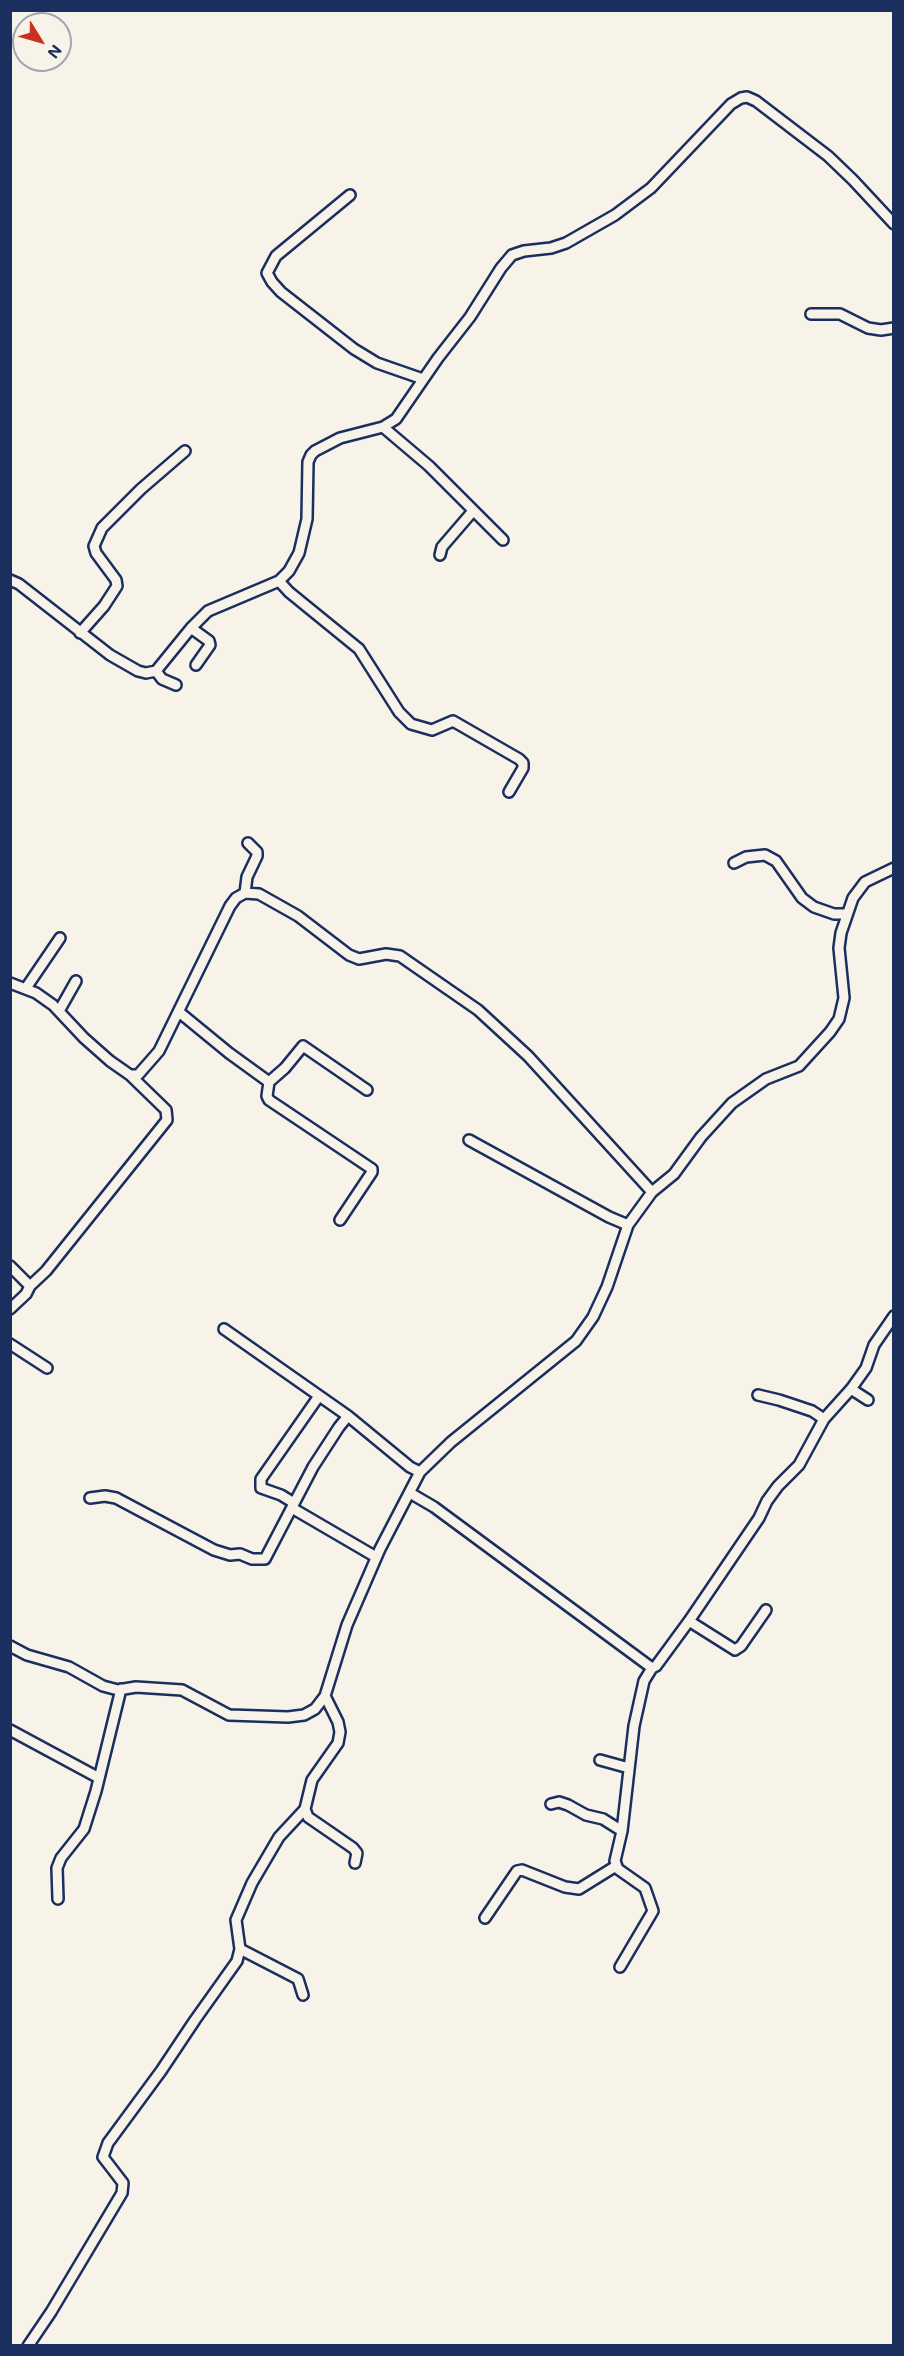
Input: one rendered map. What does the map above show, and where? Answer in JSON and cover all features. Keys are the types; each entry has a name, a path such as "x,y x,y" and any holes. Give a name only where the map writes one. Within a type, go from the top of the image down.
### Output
{"street":[{"path":"10,580 20,584 110,655 146,673 156,671 208,611 279,581 294,562 302,543 308,511 308,462 311,455 340,438 383,427 396,419 512,255 566,243 615,215 651,188 731,104 741,98 747,97 756,101 828,156 894,224"},
{"path":"350,195 276,256 267,273 281,292 354,349 377,363 423,379"},
{"path":"811,314 840,314 868,328 881,330 894,328"},
{"path":"383,427 429,466 503,540"},
{"path":"80,633 104,606 117,586 116,580 96,553 94,546 102,528 141,489 185,451"},
{"path":"440,555 442,547 473,511"},
{"path":"279,581 289,592 359,649 399,712 411,724 432,730 453,721 519,759 523,763 523,768 510,792"},
{"path":"191,628 209,641 210,645 196,665"},
{"path":"156,671 162,679 176,685"},
{"path":"244,893 247,877 257,852 248,843"},
{"path":"734,863 746,857 765,855 776,861 802,898 814,907 834,914 847,914"},
{"path":"10,1646 27,1655 69,1667 103,1686 121,1689 136,1687 182,1690 229,1715 263,1717 304,1715 315,1709 325,1696 347,1625 376,1557 420,1472 451,1442 576,1341 593,1317 607,1287 628,1225 652,1192 674,1174 701,1137 732,1103 765,1079 799,1066 811,1055 839,1019 844,998 839,948 853,898 865,882 894,868"},
{"path":"130,1075 138,1075 143,1071 159,1051 230,906 244,893 259,894 298,916 333,944 359,959 386,954 400,956 478,1010 528,1056 652,1192"},
{"path":"26,988 60,938"},
{"path":"59,1011 76,981"},
{"path":"10,983 26,988 45,999 59,1011 93,1046 130,1075 166,1110 167,1120 46,1271 10,1309"},
{"path":"179,1012 269,1082"},
{"path":"340,1220 372,1169 269,1100 267,1096 269,1082 285,1068 303,1046 367,1090"},
{"path":"469,1140 609,1217 628,1225"},
{"path":"10,1266 30,1286"},
{"path":"485,1918 518,1871 522,1870 565,1887 579,1889 616,1866 629,1768 644,1681 689,1621 759,1518 767,1501 803,1458 824,1419 852,1389 866,1368 874,1345 894,1316"},
{"path":"224,1329 348,1416 410,1467 420,1472"},
{"path":"10,1344 47,1368"},
{"path":"852,1389 868,1400"},
{"path":"758,1395 799,1406 824,1419"},
{"path":"319,1396 261,1479 261,1488 281,1495 293,1505 376,1557"},
{"path":"90,1498 105,1496 116,1498 214,1550 230,1555 240,1554 258,1560 264,1559 322,1453 348,1416"},
{"path":"410,1493 434,1507 652,1668"},
{"path":"689,1621 735,1650 741,1646 766,1610"},
{"path":"58,1899 57,1868 61,1858 84,1829 121,1689"},
{"path":"28,2346 122,2193 123,2183 103,2157 108,2143 237,1961 240,1949 236,1920 252,1883 279,1837 305,1809 312,1780 334,1749 340,1732 338,1722 325,1696"},
{"path":"10,1730 99,1778"},
{"path":"600,1760 629,1768"},
{"path":"551,1804 559,1802 568,1805 586,1815 603,1819 622,1831"},
{"path":"305,1809 308,1817 357,1853 355,1863"},
{"path":"616,1866 645,1888 653,1911 620,1967"},
{"path":"240,1949 298,1979 303,1995"}]}
